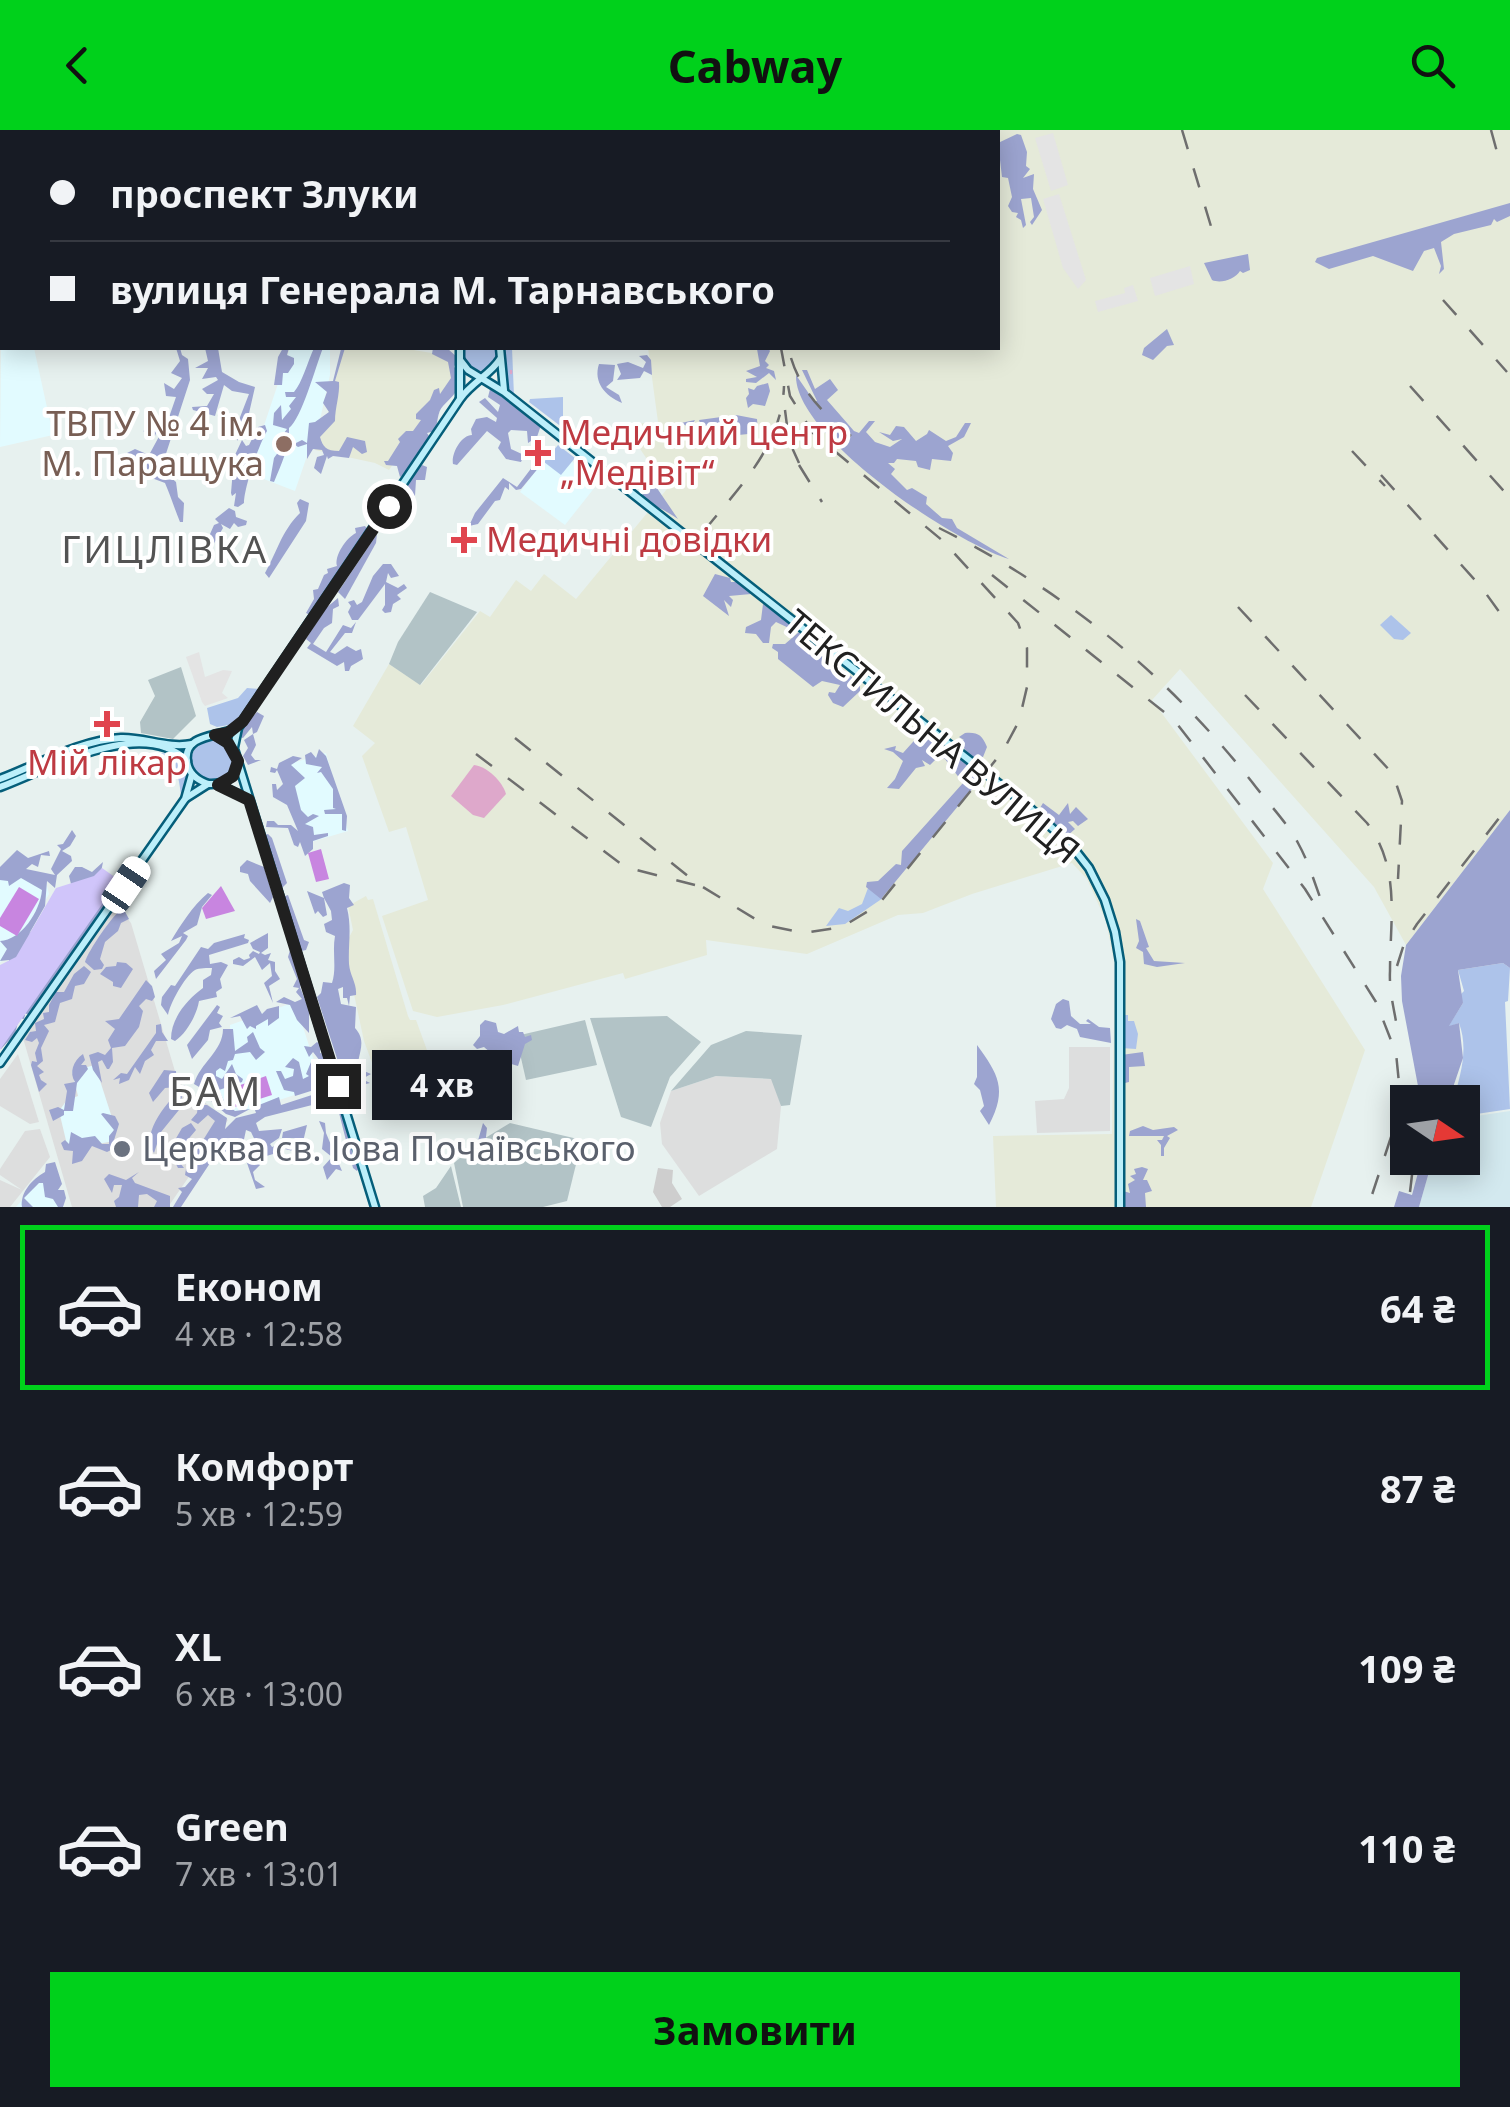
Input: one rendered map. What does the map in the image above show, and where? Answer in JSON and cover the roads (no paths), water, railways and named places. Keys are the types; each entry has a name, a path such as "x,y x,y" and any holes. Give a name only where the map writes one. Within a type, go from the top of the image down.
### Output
{"main road":[{"path":"460,350 460,399"},
{"path":"500,350 504,392"},
{"name":"ТЕКСТИЛЬНА ВУЛИЦЯ","path":"461,360 468,370 504,392 1031,809 1082,858 1105,900 1119,954 1120,1207"},
{"path":"375,1207 233,740 460,399 500,360"},
{"path":"186,761 192,744 199,738 238,728"},
{"path":"215,735 235,752"},
{"path":"1,783 114,742 192,744"},
{"path":"156,744 176,752 192,774 208,784 249,800"},
{"path":"218,785 233,776 238,761"},
{"path":"0,1063 185,799 192,774"},
{"path":"185,799 208,784"}],"railway":[{"path":"1182,130 1213,233"},
{"path":"1491,130 1497,152"},
{"path":"1443,300 1507,372"},
{"path":"515,738 698,884 765,925 804,933 842,927 878,905 1003,751 1019,721 1027,687 1027,648 1018,623 943,541 813,433 790,396 781,350"},
{"path":"791,358 818,405 859,442"},
{"path":"704,531 767,447 776,428 784,386"},
{"path":"1410,386 1510,498"},
{"path":"785,410 789,441 799,463"},
{"path":"1352,451 1385,486"},
{"path":"799,465 822,502"},
{"path":"1381,475 1482,588 1510,627"},
{"path":"939,528 985,552 1070,607 1110,637 1184,705 1288,827 1305,857 1321,900"},
{"path":"992,575 1174,720 1305,889 1376,1002 1396,1053 1400,1093 1395,1125 1368,1207"},
{"path":"1238,607 1393,774 1402,801 1398,879"},
{"path":"1245,695 1367,823 1378,840 1391,894 1390,978 1397,1027"},
{"path":"476,754 625,867 695,885"},
{"path":"1397,966 1404,944 1417,924 1510,804"},
{"path":"1410,1192 1412,1175"}],"place":[{"name":"ТВПУ № 4 ім. М. Паращука","path":"284,444"},
{"name":"Медичний центр „Медівіт“","path":"538,453"},
{"name":"Медичні довідки","path":"464,540"},
{"name":"Мій лікар","path":"107,724"},
{"name":"Церква св. Іова Почаївського","path":"122,1149"}],"district":[{"name":"ГИЦЛІВКА","path":"165,550"},
{"name":"БАМ","path":"216,1092"}]}
